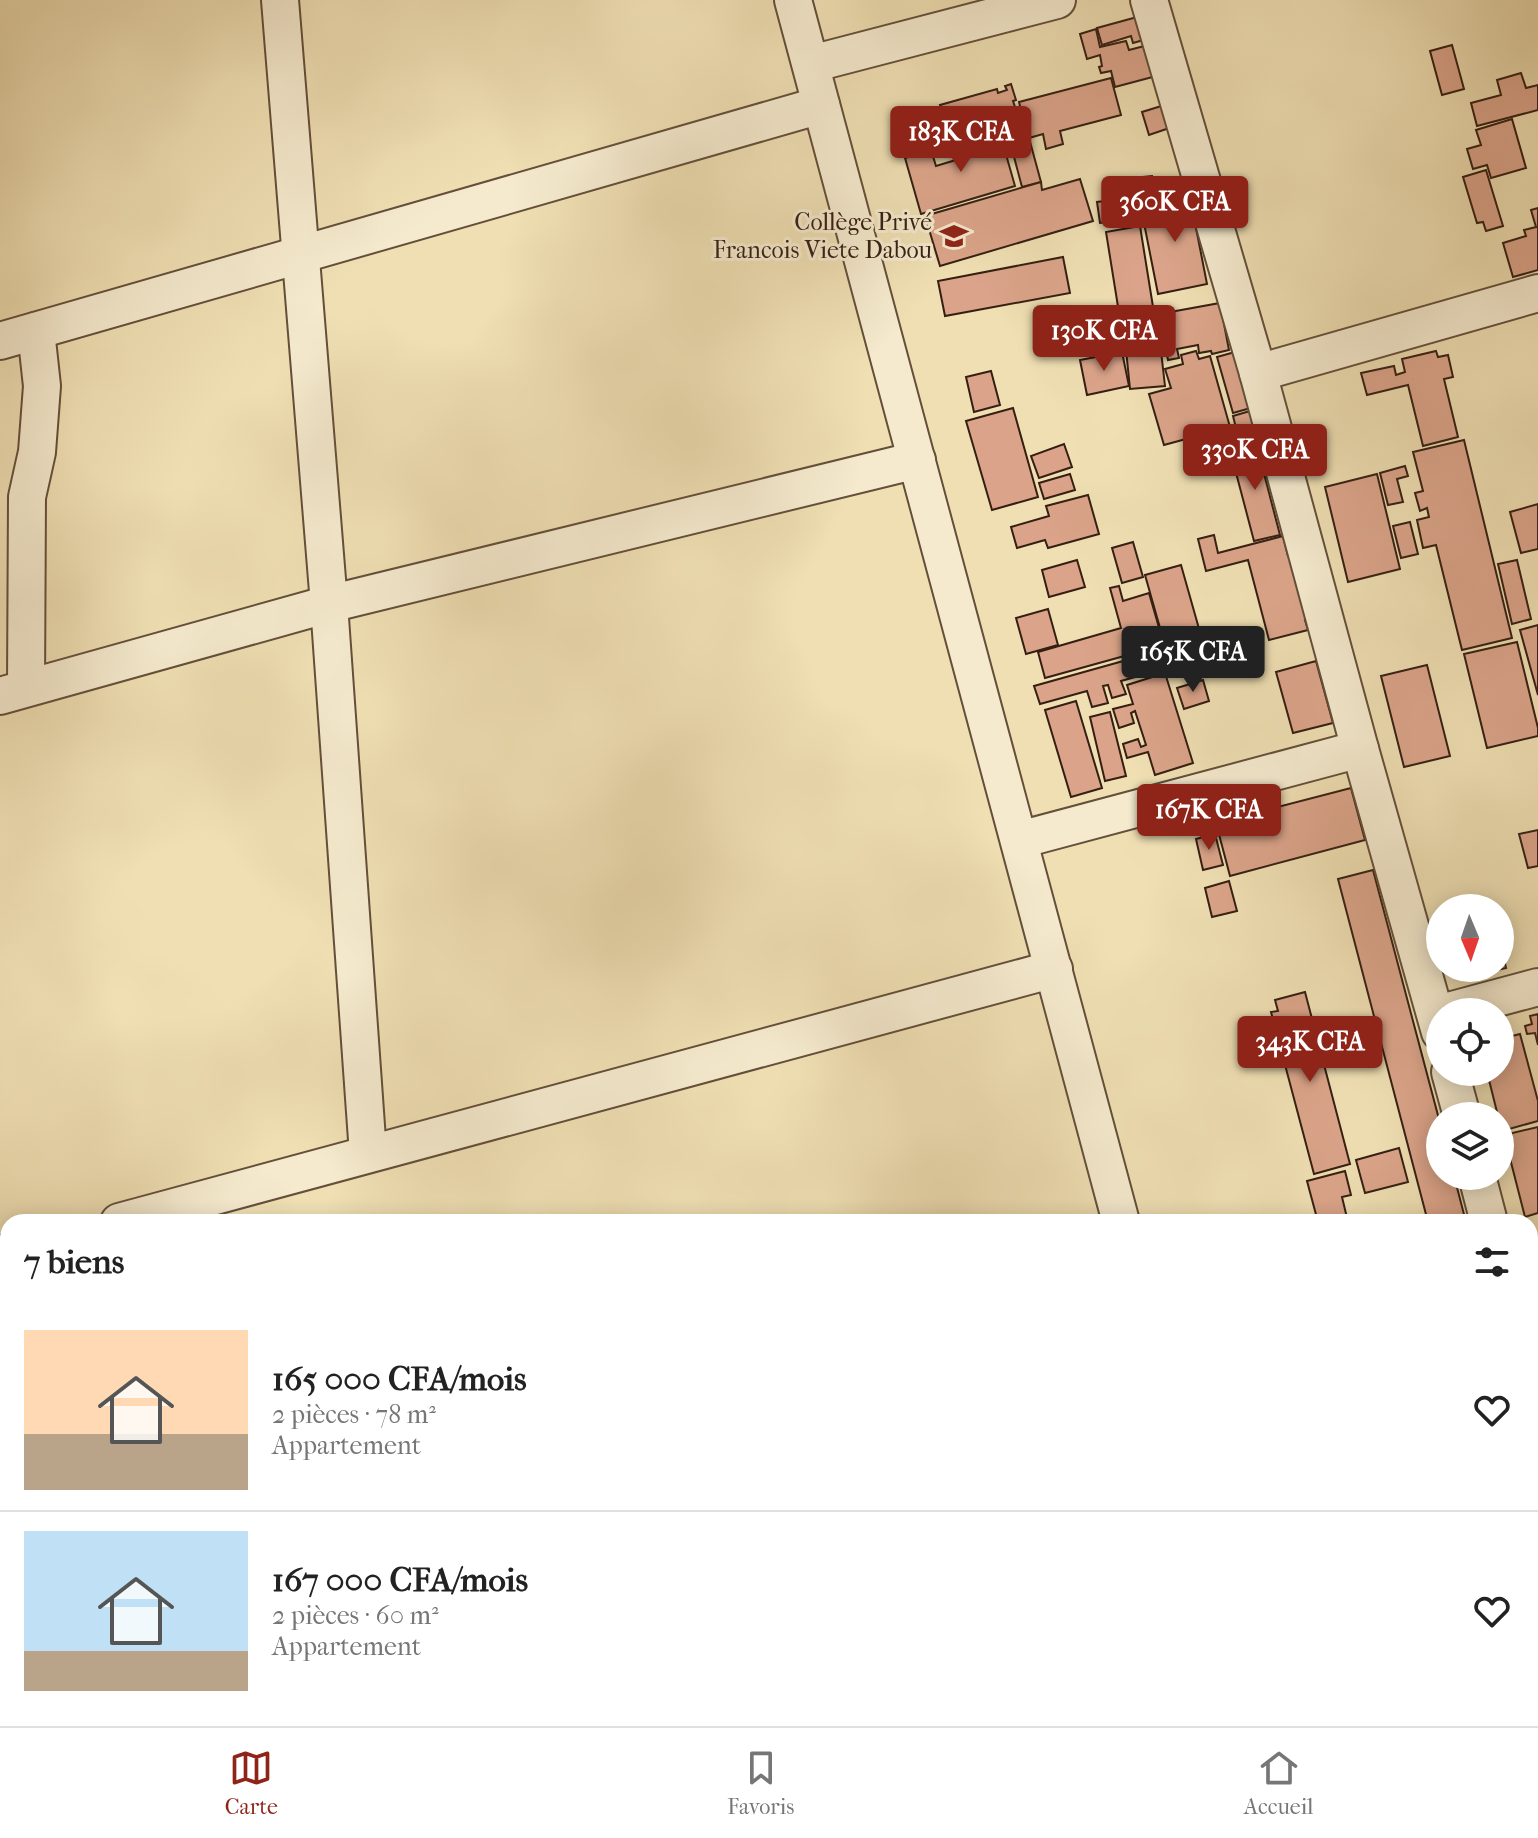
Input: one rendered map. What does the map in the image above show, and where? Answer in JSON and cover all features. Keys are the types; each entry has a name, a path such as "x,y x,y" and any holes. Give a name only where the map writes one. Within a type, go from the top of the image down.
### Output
{"street":[{"path":"280,0 329,604 368,1154"},
{"path":"793,0 1119,1214"},
{"path":"811,64 1057,0"},
{"path":"1149,0 1258,373 1360,749 1434,998"},
{"path":"0,341 821,105"},
{"path":"1258,373 1538,293"},
{"path":"36,331 42,386 37,452 27,497 13,692 329,604 917,460"},
{"path":"1019,840 1360,749"},
{"path":"148,1214 1054,969"},
{"path":"1503,998 1538,987"},
{"path":"1481,1190 1487,1214"}],"building":[{"path":"1148,14 1154,37 1133,43 1131,36 1102,45 1097,28"},
{"path":"1096,29 1100,47 1126,41 1129,50 1152,44 1160,75 1115,87 1111,71 1101,73 1100,55 1087,59 1080,34"},
{"path":"1452,45 1464,89 1442,95 1430,51"},
{"path":"1521,73 1526,88 1538,85 1538,110 1477,126 1471,103 1501,95 1497,80"},
{"path":"1111,78 1121,115 1060,131 1063,144 1046,149 1043,134 1029,138 1041,182 1022,187 1005,123 1023,118 1019,102"},
{"path":"1011,84 1016,110 1002,115 1003,119 967,129 966,125 960,127 963,136 949,140 947,131 937,134 931,114 942,111 940,105 997,89 998,93 1007,90 1005,86"},
{"path":"1171,103 1178,125 1149,135 1142,112"},
{"path":"927,112 937,147 905,156 895,122"},
{"path":"1512,119 1526,168 1491,178 1487,165 1473,169 1467,149 1481,145 1476,130"},
{"path":"999,130 1015,186 921,214 905,158 931,150 936,166 969,156 964,140"},
{"path":"1486,170 1503,226 1486,231 1483,222 1477,223 1463,177"},
{"path":"1152,176 1157,214 1138,216 1133,178"},
{"path":"1080,179 1093,221 940,266 925,216 1041,182 1042,190"},
{"path":"1188,187 1207,284 1158,294 1143,218 1162,214 1158,194"},
{"path":"1132,198 1135,219 1100,223 1097,202"},
{"path":"1538,208 1538,270 1513,277 1503,243 1526,236 1524,230 1536,227 1531,210"},
{"path":"1140,226 1154,313 1120,319 1106,232"},
{"path":"1063,257 1070,293 945,316 938,281"},
{"path":"1220,303 1229,350 1199,353 1198,345 1177,349 1179,358 1168,360 1159,314"},
{"path":"1157,316 1165,386 1130,389 1123,320"},
{"path":"1196,351 1199,359 1210,356 1230,427 1164,445 1149,394 1171,388 1165,369 1183,364 1181,355"},
{"path":"1436,351 1438,357 1448,355 1453,377 1444,379 1458,437 1423,446 1408,385 1367,395 1361,373 1394,366 1396,375 1405,372 1402,359"},
{"path":"1122,352 1129,386 1087,395 1080,360"},
{"path":"1235,352 1258,406 1233,413 1217,357"},
{"path":"991,371 1000,405 974,412 966,377"},
{"path":"1013,408 1038,497 992,510 966,421"},
{"path":"1250,411 1257,438 1208,451 1204,436 1236,428 1233,416"},
{"path":"1464,440 1512,638 1462,650 1436,545 1423,548 1417,520 1429,517 1427,508 1420,511 1415,493 1423,491 1413,452"},
{"path":"1256,443 1280,535 1254,541 1230,450"},
{"path":"1064,444 1072,467 1039,478 1031,456"},
{"path":"1405,466 1408,476 1397,479 1403,502 1388,505 1380,473"},
{"path":"1070,474 1075,490 1044,499 1039,483"},
{"path":"1377,474 1400,569 1348,582 1325,487"},
{"path":"1088,495 1099,534 1048,548 1045,540 1017,548 1011,527 1049,516 1046,506"},
{"path":"1538,504 1538,549 1521,553 1510,512"},
{"path":"1410,522 1418,554 1401,558 1393,526"},
{"path":"1214,535 1218,553 1283,536 1288,556 1299,553 1315,618 1305,620 1308,630 1269,640 1248,560 1206,571 1198,539"},
{"path":"1133,542 1143,577 1122,583 1112,548"},
{"path":"1077,560 1085,587 1049,597 1042,570"},
{"path":"1517,560 1531,619 1512,624 1498,564"},
{"path":"1181,565 1207,657 1121,681 1126,694 1112,698 1108,685 1103,686 1108,703 1092,707 1087,691 1040,704 1034,686 1166,649 1145,575"},
{"path":"1119,586 1123,601 1149,593 1164,645 1045,678 1038,652 1121,628 1110,588"},
{"path":"1048,609 1058,645 1026,654 1016,618"},
{"path":"1538,625 1538,695 1520,630"},
{"path":"1517,642 1538,736 1487,748 1464,654"},
{"path":"1316,661 1333,723 1293,733 1276,672"},
{"path":"1427,665 1450,756 1404,767 1381,676"},
{"path":"1165,673 1193,763 1155,775 1148,752 1127,758 1123,744 1138,739 1141,747 1146,745 1135,711 1131,713 1134,723 1119,728 1113,709 1133,704 1127,685"},
{"path":"1203,680 1209,701 1184,709 1177,688"},
{"path":"1076,701 1102,788 1071,797 1045,710"},
{"path":"1110,712 1126,776 1105,781 1090,717"},
{"path":"1351,788 1365,840 1230,876 1216,823"},
{"path":"1538,830 1538,866 1528,868 1519,834"},
{"path":"1215,834 1223,865 1203,870 1196,839"},
{"path":"1373,870 1426,1070 1426,1086 1430,1086 1434,1102 1426,1102 1426,1190 1458,1190 1464,1214 1426,1214 1338,879"},
{"path":"1229,881 1237,911 1212,917 1205,888"},
{"path":"1305,992 1350,1164 1314,1174 1271,1012 1278,1011 1275,1000"},
{"path":"1538,1014 1538,1045 1535,1033 1527,1034 1525,1026 1532,1024 1530,1016"},
{"path":"1520,1034 1538,1101 1538,1121 1514,1128 1514,1102 1494,1102 1490,1086 1514,1086 1514,1036"},
{"path":"1538,1127 1538,1213 1524,1214 1514,1174 1514,1133"},
{"path":"1399,1148 1408,1182 1365,1193 1356,1160"},
{"path":"1345,1171 1351,1195 1342,1197 1346,1214 1316,1214 1307,1181"}],"place":[{"name":"Collège Privé Francois Viete Dabou","path":"954,236"}]}
